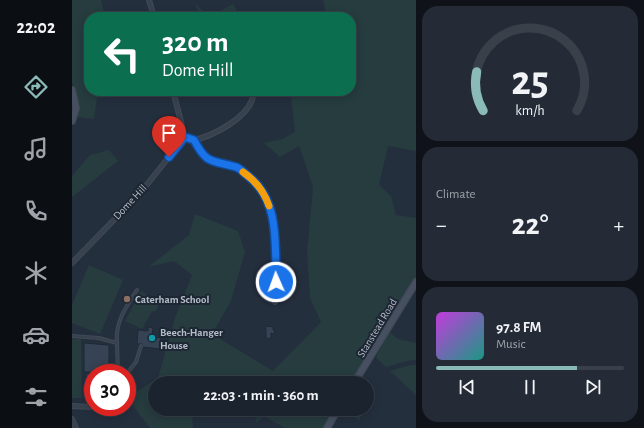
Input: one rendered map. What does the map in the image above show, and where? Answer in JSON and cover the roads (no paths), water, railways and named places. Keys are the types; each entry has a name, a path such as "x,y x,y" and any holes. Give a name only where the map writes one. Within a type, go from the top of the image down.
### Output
{"street":[{"path":"149,0 153,12"},
{"path":"72,90 76,108 72,121"},
{"path":"174,96 185,137 194,140 206,138 223,129 245,112 252,100 252,96"},
{"name":"Dome Hill","path":"72,263 141,192 185,137"},
{"path":"194,140 201,153 210,160 237,167 253,179 265,194 275,226 277,295 275,302"},
{"name":"Stanstead Road","path":"358,376 416,282"},
{"path":"72,406 84,407"},
{"path":"327,428 334,416"},
{"path":"72,419 76,428"}],"lane":[{"path":"118,364 116,333 119,321 137,290"},
{"path":"72,336 99,338 117,343"},
{"path":"134,364 142,346"}],"place":[{"name":"Caterham School","path":"127,299"},
{"name":"Beech-Hanger House","path":"152,338"}]}
